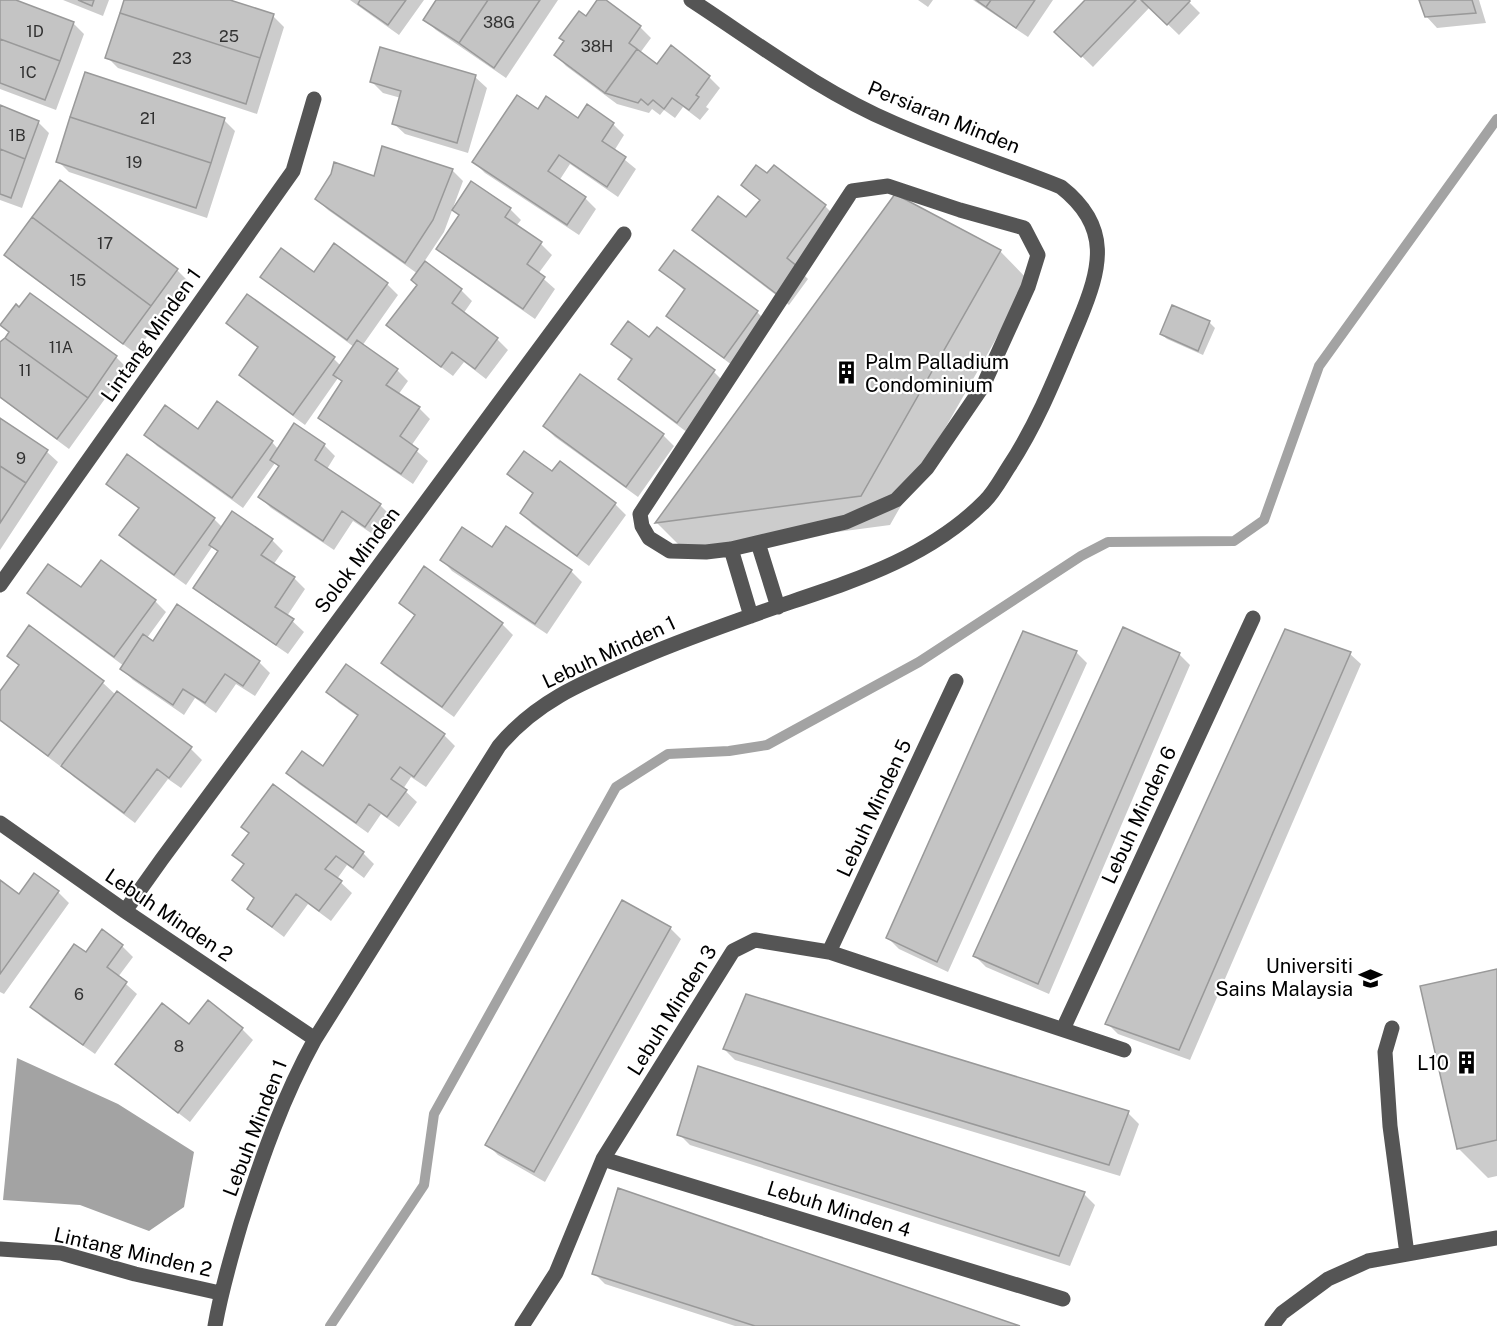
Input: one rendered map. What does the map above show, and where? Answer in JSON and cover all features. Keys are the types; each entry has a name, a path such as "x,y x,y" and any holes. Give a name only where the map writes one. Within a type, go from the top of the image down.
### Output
{"street":[{"name":"Persiaran Minden","path":"691,0 816,83 852,103 894,123 1061,187 1076,198 1088,216"},
{"name":"Lintang Minden 1","path":"0,585 293,171 314,99"},
{"path":"888,186 1024,228 1038,255 1028,287 983,386 927,468 896,500 846,522 731,549 706,552 670,551 649,538 642,526 640,514 852,191 888,186"},
{"name":"Lebuh Minden 1","path":"215,1326 220,1293 253,1185 276,1120 296,1074 315,1039 499,746 515,727 557,696 680,641 878,571 920,550 986,500 1017,455 1039,413 1090,293 1099,259 1096,237 1088,216"},
{"name":"Solok Minden","path":"125,911 624,234"},
{"path":"758,543 778,607"},
{"path":"731,549 751,616"},
{"name":"Lebuh Minden 6","path":"1063,1029 1253,618"},
{"name":"Lebuh Minden 5","path":"829,952 956,681"},
{"name":"Lebuh Minden 2","path":"0,824 315,1039"},
{"name":"Lebuh Minden 3","path":"522,1326 556,1273 603,1159 733,951 755,940 829,952 1124,1050"},
{"path":"1392,1028 1385,1052 1387,1084 1390,1126 1407,1254"},
{"name":"Lebuh Minden 4","path":"603,1159 1063,1299"},
{"path":"1272,1326 1282,1313 1328,1279 1368,1261 1497,1238"},
{"name":"Lintang Minden 2","path":"0,1249 61,1253 135,1274 220,1293"}],"shaded area":[{"path":"17,1058 118,1104 194,1152 184,1207 149,1231 80,1205 3,1200"}],"building":[{"path":"0,0 16,0 74,22 60,61 0,39"},
{"path":"78,0 94,0 92,6"},
{"path":"124,0 230,0 274,14 260,58 120,13"},
{"path":"360,0 406,0 388,25 358,4"},
{"path":"436,0 488,0 459,43 423,20"},
{"path":"488,0 540,0 494,68 459,43"},
{"path":"597,0 606,0 641,26 629,43 637,49 605,93 554,55 564,41 559,38 579,11 586,16"},
{"path":"976,0 991,0 986,7"},
{"path":"991,0 1035,0 1016,28 986,7"},
{"path":"1085,0 1136,0 1081,57 1054,32"},
{"path":"1141,0 1189,0 1190,1 1167,25"},
{"path":"1419,0 1472,0 1476,13 1425,17"},
{"path":"120,13 260,58 246,104 105,58"},
{"path":"0,39 60,61 45,100 0,83"},
{"path":"671,45 710,76 696,95 699,97 689,110 672,98 664,109 653,100 648,105 641,99 638,103 605,93 637,49 657,64"},
{"path":"380,47 476,75 457,143 392,124 401,91 370,82"},
{"path":"85,72 225,118 211,163 70,117"},
{"path":"517,95 538,109 546,96 578,118 587,104 614,123 602,141 626,157 607,187 559,155 548,171 586,197 567,225 472,162"},
{"path":"0,105 39,121 25,159 0,149"},
{"path":"70,117 211,163 196,208 56,162"},
{"path":"382,146 453,169 433,220 405,263 315,199 331,174 334,162 374,176"},
{"path":"0,149 25,159 11,198 0,194"},
{"path":"756,165 767,173 774,165 826,205 787,258 798,267 778,295 692,230 718,196 746,217 760,200 741,185"},
{"path":"60,180 178,269 151,306 32,217"},
{"path":"471,181 511,208 505,217 542,242 527,264 545,277 523,309 436,249 459,215 452,210"},
{"name":"Palm Palladium Condominium","path":"895,194 1001,250 861,496 655,523"},
{"path":"32,217 151,306 123,344 4,255"},
{"path":"334,243 388,283 347,340 260,277 281,248 314,272"},
{"path":"674,250 758,311 724,358 666,316 685,289 659,270"},
{"path":"425,261 462,289 452,303 498,338 475,369 452,352 441,367 386,325 417,285 411,280"},
{"path":"30,293 117,356 88,398 5,338 9,332 0,325 16,304 19,307"},
{"path":"247,294 335,357 293,415 239,375 258,347 226,323"},
{"path":"1172,305 1210,321 1198,351 1160,334"},
{"path":"628,321 649,337 657,327 715,370 677,423 618,379 632,359 611,344"},
{"path":"5,338 88,398 57,439 0,397 0,342"},
{"path":"357,340 398,369 386,385 420,407 400,436 418,449 401,474 318,418 342,381 333,375"},
{"path":"580,374 664,434 626,487 543,426"},
{"path":"217,401 273,441 232,498 144,435 165,405 198,429"},
{"path":"0,418 48,450 26,483 0,466"},
{"path":"294,423 325,444 315,460 381,504 365,527 342,511 323,541 258,497 279,466 270,460"},
{"path":"524,451 552,471 560,461 616,503 577,556 520,513 533,493 507,474"},
{"path":"127,454 215,518 174,575 119,535 139,508 106,484"},
{"path":"0,466 26,483 0,523"},
{"path":"232,511 273,539 261,555 295,577 275,607 294,619 276,645 193,588 218,551 209,545"},
{"path":"506,526 572,570 535,624 440,560 462,527 492,547"},
{"path":"101,560 156,600 114,657 27,593 48,564 81,587"},
{"path":"424,566 503,623 442,707 381,663 415,615 399,603"},
{"path":"177,604 260,661 243,686 225,674 205,703 183,689 173,705 120,669 143,634 153,641"},
{"path":"29,625 104,681 48,756 0,720 0,691 19,665 7,656"},
{"path":"1123,627 1180,653 1038,984 973,956"},
{"path":"1285,629 1351,652 1179,1050 1105,1024"},
{"path":"1023,631 1077,651 937,962 886,938"},
{"path":"346,664 445,734 414,777 400,767 391,779 407,790 387,817 369,804 356,823 286,773 302,751 323,766 358,715 326,692"},
{"path":"117,691 192,747 169,778 157,769 124,813 61,766"},
{"path":"273,784 364,852 353,868 336,856 325,869 342,881 319,911 296,894 272,927 247,909 254,898 232,880 244,864 232,855 249,833 241,827"},
{"path":"34,873 59,891 0,974 0,880 19,894"},
{"path":"622,900 671,927 534,1172 485,1145"},
{"path":"102,929 123,945 107,967 127,982 83,1045 30,1007 74,944 86,952"},
{"name":"L10","path":"1497,969 1497,1140 1457,1149 1420,986"},
{"path":"746,994 1129,1111 1109,1165 723,1049"},
{"path":"208,1000 243,1028 178,1113 115,1064 162,1003 189,1024"},
{"path":"698,1066 1085,1192 1059,1256 677,1135"},
{"path":"618,1188 1020,1326 755,1326 592,1274"}],"waterway":[{"path":"330,1326 424,1185 434,1114 616,787 668,754 729,751 767,745 919,662 1081,556 1108,542 1234,541 1264,520 1319,366 1497,119"}],"place":[{"name":"Palm Palladium Condominium","path":"847,373"},
{"name":"Universiti Sains Malaysia","path":"1371,978"},
{"name":"L10","path":"1467,1063"}]}
